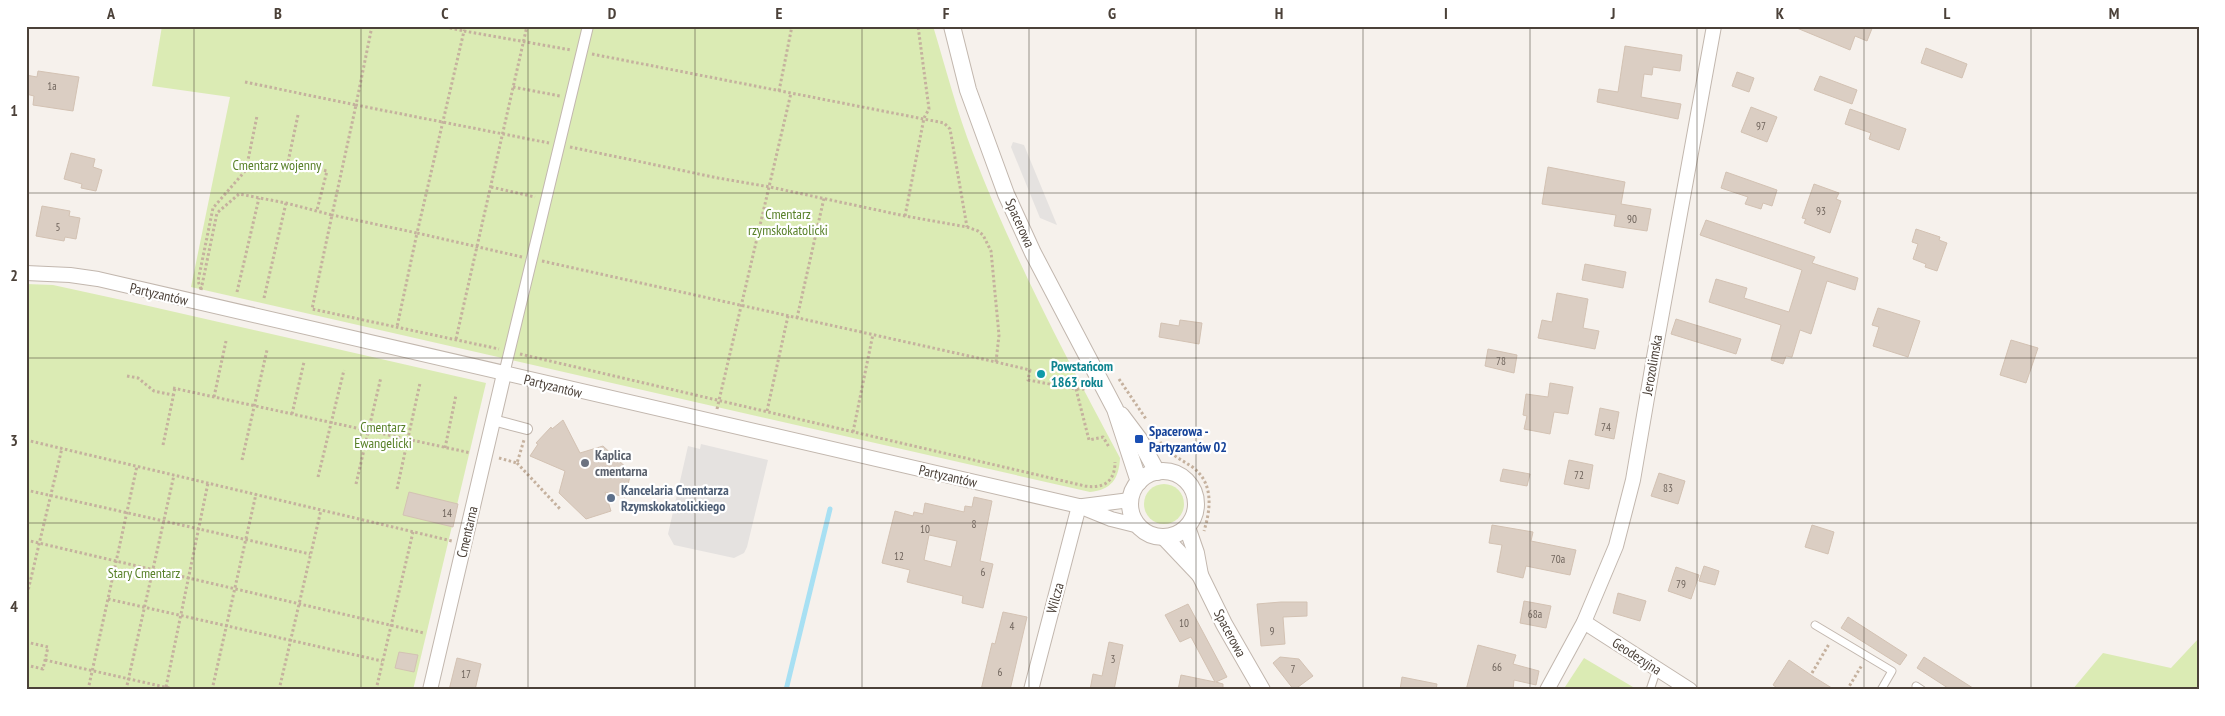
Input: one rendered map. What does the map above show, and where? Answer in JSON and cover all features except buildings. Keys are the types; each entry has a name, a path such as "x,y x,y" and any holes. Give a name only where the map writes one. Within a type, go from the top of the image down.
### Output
{"street":[{"path":"504,374 588,26"},
{"name":"Spacerowa","path":"952,26 968,90 1006,194 1033,253 1115,409 1138,482"},
{"name":"Jerozolimska","path":"1547,690 1584,622 1616,546 1633,480 1655,347 1714,26"},
{"name":"Partyzantów","path":"26,273 70,275 98,279 1079,506 1112,519 1139,526"},
{"name":"Cmentarna","path":"430,690 504,374"},
{"name":"Spacerowa","path":"1115,409 1126,420 1139,439 1157,472"},
{"path":"493,420 526,433"},
{"path":"1157,472 1168,472 1186,480 1192,488 1195,498 1195,508 1187,527 1172,535 1164,536 1146,532 1139,526 1132,514 1130,500 1138,482 1157,472"},
{"name":"Partyzantów","path":"1079,506 1130,500"},
{"name":"Wilcza","path":"1032,690 1079,506"},
{"name":"Spacerowa","path":"1187,527 1196,553 1200,575 1224,624 1262,690"},
{"name":"Spacerowa","path":"1164,536 1200,575"},
{"name":"Geodezyjna","path":"1584,622 1690,690"}],"lane":[{"path":"1815,625 1892,671 1881,690"},
{"path":"1650,690 1657,669"}],"path":[{"path":"372,26 312,309 510,351 1097,488 1103,486 1112,475 1115,467 1114,456"},
{"path":"440,26 944,123 950,129 968,227"},
{"path":"456,339 527,26"},
{"path":"779,91 792,26"},
{"path":"905,216 924,118 929,109 929,96 918,26"},
{"path":"397,327 464,31"},
{"path":"244,82 770,187 905,216 968,227 983,235 991,250 999,335 996,362"},
{"path":"513,87 571,98"},
{"path":"719,401 791,94"},
{"path":"298,115 288,162 327,171 317,210"},
{"path":"257,116 246,170 213,208 198,281 201,291 217,213 239,194 996,362 1030,370 1028,380 1084,390"},
{"path":"491,187 547,199"},
{"path":"237,292 259,198"},
{"path":"797,318 824,198"},
{"path":"264,298 286,203"},
{"path":"767,411 788,316"},
{"path":"853,432 873,334"},
{"path":"214,397 226,341"},
{"path":"242,460 268,350"},
{"path":"292,414 304,362"},
{"path":"318,477 344,370"},
{"path":"127,376 138,378 154,392 174,395"},
{"path":"1116,376 1147,421"},
{"path":"356,484 381,377"},
{"path":"397,489 420,383"},
{"path":"163,445 174,388 474,454"},
{"path":"1076,390 1089,440 1103,437 1111,450"},
{"path":"445,448 456,395"},
{"path":"517,463 526,433"},
{"path":"1158,438 1175,456 1195,469 1206,485 1210,498 1210,510 1203,534"},
{"path":"26,440 453,541"},
{"path":"26,599 62,448"},
{"path":"496,457 517,463 561,510"},
{"path":"88,690 136,466"},
{"path":"126,690 174,475"},
{"path":"166,687 208,483"},
{"path":"26,490 310,554"},
{"path":"212,690 256,494"},
{"path":"279,690 320,510"},
{"path":"376,690 413,532"},
{"path":"26,540 424,632"},
{"path":"108,599 382,661"},
{"path":"1812,673 1834,636"},
{"path":"26,642 48,647 43,669 26,665"},
{"path":"40,656 45,659 178,690"},
{"path":"1847,690 1868,656"}],"green space":[{"name":"Cmentarz rzymskokatolicki","path":"162,26 933,26 962,122 989,192 1042,308 1120,458 1116,477 1103,489 1090,492 191,287 230,97 152,86"},
{"path":"26,284 53,285 486,383 413,690 26,690"},
{"path":"1168,484 1175,487 1181,493 1184,504 1183,512 1175,521 1168,524 1160,524 1153,521 1145,512 1144,500 1147,493 1156,485"},
{"path":"2199,638 2199,690 2072,690 2103,653 2171,668"},
{"path":"1584,658 1638,690 1563,690"}],"shaded area":[{"path":"1013,142 1024,145 1057,225 1040,218 1011,147"},
{"path":"701,444 768,460 747,547 744,553 734,558 674,545 668,534 688,446 700,449"}],"waterway":[{"path":"786,690 830,509"}],"place":[{"name":"Powstańcom 1863 roku","path":"1041,374"},
{"name":"Spacerowa - Partyzantów 02","path":"1139,439"},
{"name":"Kaplica cmentarna","path":"585,463"},
{"name":"Kancelaria Cmentarza Rzymskokatolickiego","path":"611,498"}],"park label":[{"name":"Cmentarz wojenny","path":"277,165"},
{"name":"Cmentarz Ewangelicki","path":"383,436"},
{"name":"Stary Cmentarz","path":"144,573"}]}
